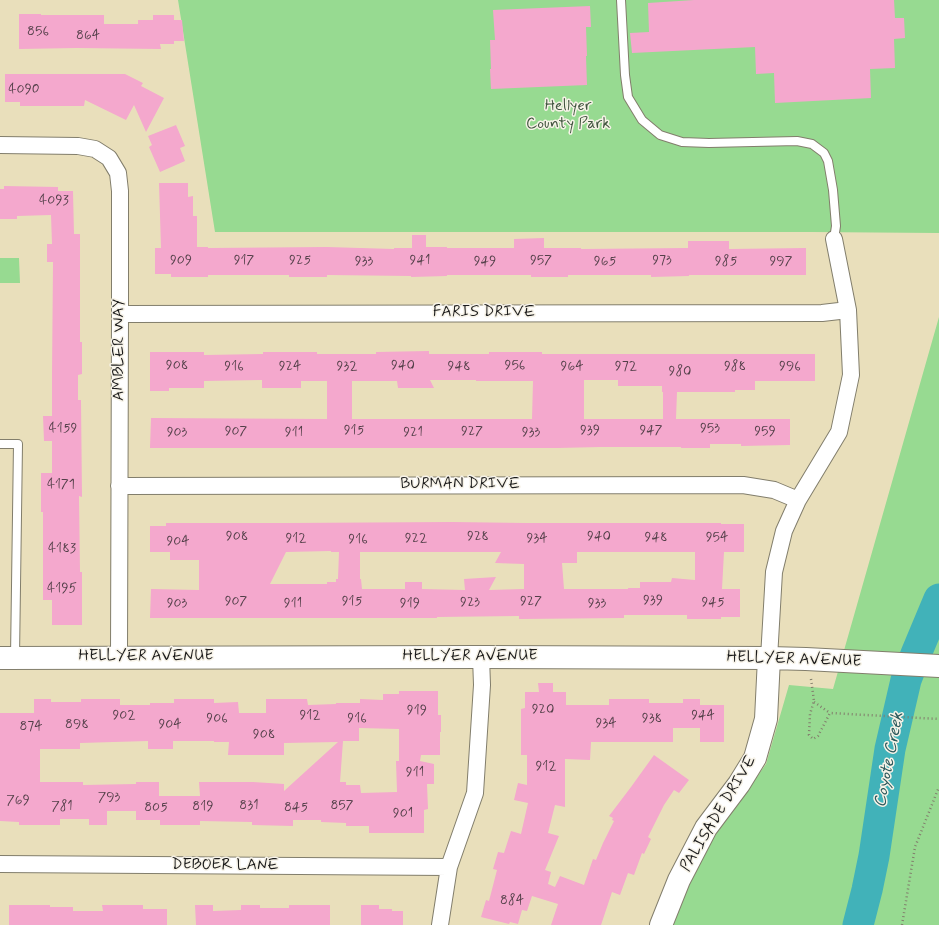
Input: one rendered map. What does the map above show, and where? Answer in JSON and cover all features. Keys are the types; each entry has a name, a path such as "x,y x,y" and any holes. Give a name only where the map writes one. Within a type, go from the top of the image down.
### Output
{"street":[{"name":"AMBLER WAY","path":"0,145 78,146 95,149 109,158 118,174 120,191 119,657"},
{"name":"PALISADE DRIVE","path":"661,925 679,880 706,828 740,784 755,758 766,719 774,572 784,531 798,500 839,432 851,375 848,310 834,239"},
{"name":"FARIS DRIVE","path":"120,314 822,313 848,310"},
{"name":"BURMAN DRIVE","path":"119,486 743,485 774,490 798,500"},
{"path":"440,925 449,867 475,793 482,685 481,657"},
{"name":"HELLYER AVENUE","path":"8,658 769,658 806,667 939,666"},
{"name":"DEBOER LANE","path":"0,864 449,867"}],"lane":[{"path":"621,0 625,75 628,97 642,120 660,135 682,142 709,143 797,141 812,144 824,153 828,161 833,190 836,226 834,239"},
{"path":"0,444 18,444 8,658"}],"path":[{"path":"806,667 812,679 814,701 810,714 809,735 813,739 818,736 830,713"},
{"path":"814,701 830,713 939,719"},
{"path":"902,925 915,847 939,788"}],"green space":[{"name":"Hellyer County Park","path":"178,0 939,0 939,233 215,232"},
{"path":"0,258 19,258 20,283 0,283"},
{"path":"939,317 939,925 673,925 689,883 713,838 766,764 789,685 833,689"}],"building":[{"path":"694,0 894,0 895,18 904,18 905,38 894,39 895,68 870,69 871,98 775,103 774,73 756,74 755,47 632,53 630,33 649,32 648,3"},
{"path":"590,6 591,27 586,27 587,85 491,89 490,40 495,40 493,10"},
{"path":"19,14 104,15 104,24 138,24 138,20 153,20 153,15 174,15 174,20 182,20 184,41 174,41 174,44 160,44 161,49 19,49"},
{"path":"5,74 125,74 143,83 141,86 164,98 146,132 134,105 126,120 85,100 84,106 20,106 20,102 5,102"},
{"path":"176,125 185,146 180,148 185,161 160,172 149,147 152,145 148,136"},
{"path":"159,183 188,183 188,197 193,196 193,216 197,216 197,247 412,248 412,235 426,235 426,247 447,248 514,248 514,239 544,238 544,248 581,249 688,248 688,241 729,241 729,249 806,248 806,275 689,275 651,277 651,275 568,275 568,277 531,277 531,275 447,275 411,277 327,275 327,277 289,277 289,275 208,275 208,277 171,277 171,274 155,274 155,248 161,248"},
{"path":"4,186 58,187 58,191 73,191 74,234 80,234 80,342 82,342 82,374 78,375 78,400 81,400 82,497 79,496 80,572 82,572 82,625 52,625 52,600 43,600 43,512 41,512 41,473 52,473 52,441 44,441 43,416 52,416 53,262 47,262 47,244 52,244 51,215 17,216 17,219 0,219 0,189 4,189"},
{"path":"429,351 429,354 542,352 542,354 815,354 815,381 755,381 755,390 735,390 735,392 677,392 676,419 790,419 790,445 741,446 741,444 710,444 710,448 150,448 151,418 327,419 327,381 301,381 301,388 262,388 262,380 204,381 204,388 169,388 169,391 150,391 150,352 204,352 204,355 263,354 263,352 376,354 376,352","holes":["430,380 533,381 532,419 352,419 352,381 397,381 398,388 434,388","584,380 618,380 618,386 662,386 663,419 584,419"]},
{"path":"452,522 744,524 744,552 724,552 722,589 740,589 740,617 721,617 721,619 687,619 687,615 624,615 624,618 519,619 519,616 437,618 150,618 151,589 199,590 199,560 170,560 170,552 150,552 150,526 166,526 166,523","holes":["286,552 339,552 338,579 336,579 336,582 327,582 327,584 270,584","360,552 501,552 495,563 524,564 524,589 489,590 496,577 464,579 465,590 422,589 422,582 405,582 405,589 362,589 360,579","577,552 695,552 695,580 672,578 671,582 640,582 640,588 628,589 564,589 562,563 577,563"]},
{"path":"538,683 553,683 553,692 566,692 566,705 609,705 609,699 649,699 649,703 683,703 683,699 700,699 700,705 724,705 724,742 700,742 700,728 673,728 673,742 591,742 590,760 565,759 565,807 555,805 548,833 559,836 545,870 551,872 548,884 555,887 560,876 584,885 593,859 596,860 614,821 612,820 613,818 609,816 654,755 689,780 679,793 674,790 664,805 648,837 651,839 644,854 642,853 634,875 628,873 620,895 612,892 601,925 551,925 558,904 532,896 527,911 522,910 518,924 510,922 509,924 481,917 486,900 489,901 497,870 493,869 498,852 504,853 511,831 521,834 528,803 514,800 518,783 527,785 527,755 521,755 521,709 525,708 525,692 539,692"},
{"path":"399,691 438,691 438,715 441,715 440,755 421,755 420,761 434,764 434,784 427,784 428,809 424,810 424,833 369,833 369,826 346,826 346,823 321,822 321,820 293,820 293,826 252,825 252,822 200,821 200,825 160,825 160,820 136,820 136,811 107,811 107,825 89,825 89,819 60,819 60,825 19,825 19,822 0,821 0,713 34,713 34,699 51,699 51,702 81,702 81,699 120,699 120,705 150,705 150,703 174,703 174,699 214,699 214,703 238,702 239,713 266,713 266,699 307,699 308,705 336,704 360,703 360,699 383,700 383,694 399,694","holes":["359,728 399,729 399,761 396,761 397,792 361,793 360,785 346,785 346,782 340,782 343,741 359,741","148,741 148,749 173,749 173,741 229,742 228,755 284,755 284,743 338,742 284,791 284,784 253,782 199,782 200,796 159,796 159,782 83,785 83,782 40,782 40,749 80,749 80,743"]},
{"path":"9,905 50,905 50,907 73,907 73,911 103,911 102,905 143,905 143,909 167,909 167,925 9,925"},
{"path":"195,905 213,905 213,911 241,910 241,905 260,905 260,908 289,908 289,905 330,905 330,925 196,925"},
{"path":"361,905 379,905 379,909 403,911 403,925 361,925"}],"waterway":[{"name":"Coyote Creek","path":"858,925 874,856 890,749 906,680 939,599"}]}
